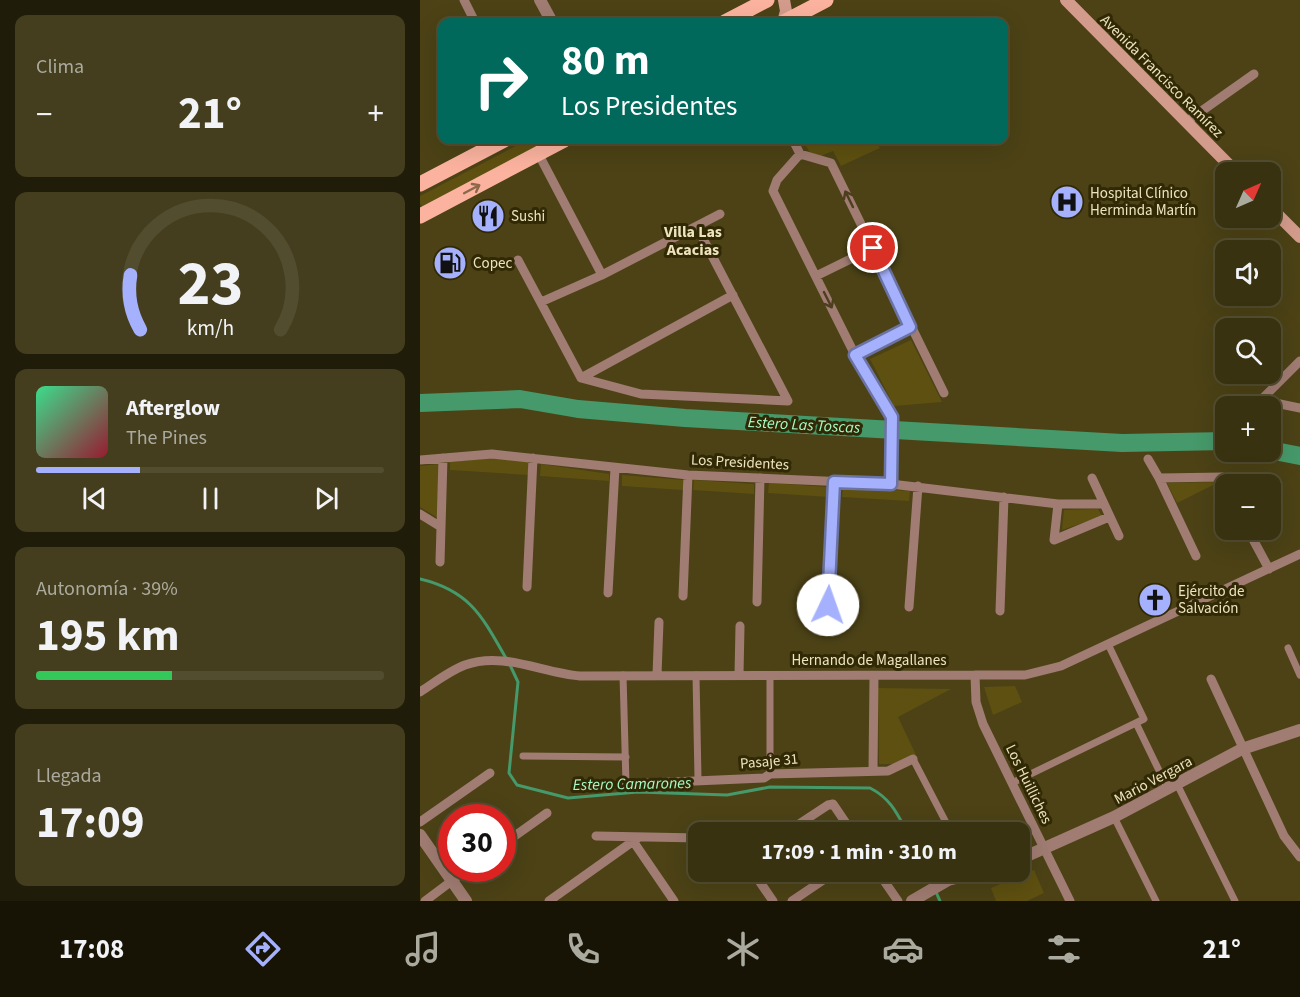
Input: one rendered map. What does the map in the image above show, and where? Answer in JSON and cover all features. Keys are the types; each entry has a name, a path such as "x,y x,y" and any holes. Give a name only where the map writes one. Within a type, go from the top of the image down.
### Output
{"main road":[{"path":"733,18 767,0"},
{"path":"784,0 786,11 784,18"},
{"path":"791,18 826,0"},
{"name":"Avenida Francisco Ramírez","path":"1066,0 1226,162"},
{"path":"420,184 496,144"},
{"path":"420,216 556,144"},
{"path":"1281,218 1300,237"}],"street":[{"path":"464,0 473,18"},
{"path":"540,0 550,18"},
{"path":"1186,122 1254,74"},
{"path":"795,144 800,154 831,163 944,393"},
{"path":"538,153 602,275"},
{"path":"800,154 777,180 773,191 855,355 892,417 891,484"},
{"path":"540,302 602,275 720,214"},
{"path":"518,260 581,378 641,394 788,401 696,227"},
{"path":"816,276 873,248"},
{"path":"581,378 733,295"},
{"path":"855,355 910,327"},
{"path":"1300,361 1261,400 1300,408"},
{"name":"Los Presidentes","path":"420,460 492,454 688,475 891,484 1058,504 1103,504"},
{"path":"440,562 443,458"},
{"path":"527,587 533,458"},
{"path":"1148,459 1196,556"},
{"path":"608,592 615,468"},
{"path":"683,596 688,475"},
{"path":"1159,478 1215,477"},
{"path":"757,602 760,478"},
{"path":"1092,478 1119,536"},
{"path":"828,605 834,482"},
{"path":"909,607 918,486"},
{"path":"1000,611 1004,497"},
{"path":"1058,504 1054,540 1109,518"},
{"path":"420,514 441,527"},
{"path":"1253,540 1269,569"},
{"name":"Hernando de Magallanes","path":"420,692 464,666 487,661 516,662 572,675 874,676 1040,673 1061,666 1300,554"},
{"path":"657,675 659,622"},
{"path":"739,675 740,626"},
{"path":"1107,644 1140,721 1172,787 1235,901"},
{"path":"1288,648 1300,675"},
{"path":"624,675 626,783"},
{"path":"696,675 698,779"},
{"path":"770,675 770,774"},
{"name":"Los Huilliches","path":"975,675 976,702 982,724 1070,901"},
{"path":"873,771 874,676"},
{"path":"1210,679 1284,836 1296,846 1300,857"},
{"path":"1012,783 1140,721"},
{"name":"Mario Vergara","path":"1030,855 1114,818 1242,749 1300,730"},
{"path":"523,756 626,757"},
{"path":"913,759 946,822"},
{"name":"Pasaje 31","path":"626,783 692,783 698,779 764,778 770,774 888,771 913,759"},
{"path":"420,822 490,773"},
{"path":"802,822 828,804 833,804 845,822"},
{"path":"516,835 547,813"},
{"path":"1114,818 1156,901"},
{"path":"420,835 438,861"},
{"path":"596,837 688,838"},
{"path":"636,839 672,898 660,901"},
{"path":"551,900 636,839"},
{"path":"425,901 451,882"},
{"path":"453,882 466,901"},
{"path":"760,882 773,901"},
{"path":"792,901 820,882"},
{"path":"885,882 898,901"},
{"path":"912,901 946,882"}],"shaded area":[{"path":"519,144 561,144 426,214 420,203 420,196"},
{"path":"805,144 877,144 880,148 841,166 833,151 813,159"},
{"path":"911,340 942,402 894,406 870,359"},
{"path":"492,458 528,461 528,475 450,470 450,462"},
{"path":"439,464 438,518 420,507 420,466"},
{"path":"541,464 609,474 609,481 540,476"},
{"path":"622,475 683,480 683,490 622,486"},
{"path":"694,480 754,484 754,494 693,490"},
{"path":"1215,482 1215,484 1177,503 1167,483"},
{"path":"769,483 830,487 829,497 768,493"},
{"path":"843,487 910,491 909,501 842,497"},
{"path":"1098,509 1102,516 1062,530 1064,510"},
{"path":"1015,686 1022,702 993,715 984,687"},
{"path":"878,688 951,689 898,717 916,755 899,764 879,764"},
{"path":"1034,870 1044,893 1027,901 996,901 991,888 1005,882 1030,882 1030,872"}],"waterway":[{"name":"Estero Las Toscas","path":"420,403 520,399 578,409 685,418 1122,443 1215,441"},
{"name":"Estero Las Toscas","path":"1281,452 1300,456"},
{"name":"Estero Camarones","path":"420,579 452,591 474,608 507,660"},
{"name":"Estero Camarones","path":"510,665 518,682 509,773 517,785 568,798 638,792 727,795 770,787 870,788 888,801 902,822"},
{"name":"Estero Camarones","path":"931,882 933,886"},
{"name":"Estero Camarones","path":"936,892 940,901"}],"place":[{"name":"Hospital Clínico Herminda Martín","path":"1067,202"},
{"name":"Sushi","path":"488,216"},
{"name":"Copec","path":"450,263"},
{"name":"Ejército de Salvación","path":"1155,600"}],"district":[{"name":"Villa Las Acacias","path":"693,240"}],"route":[{"path":"828,605 834,482 891,484 892,417 855,355 910,327 873,248"}]}
